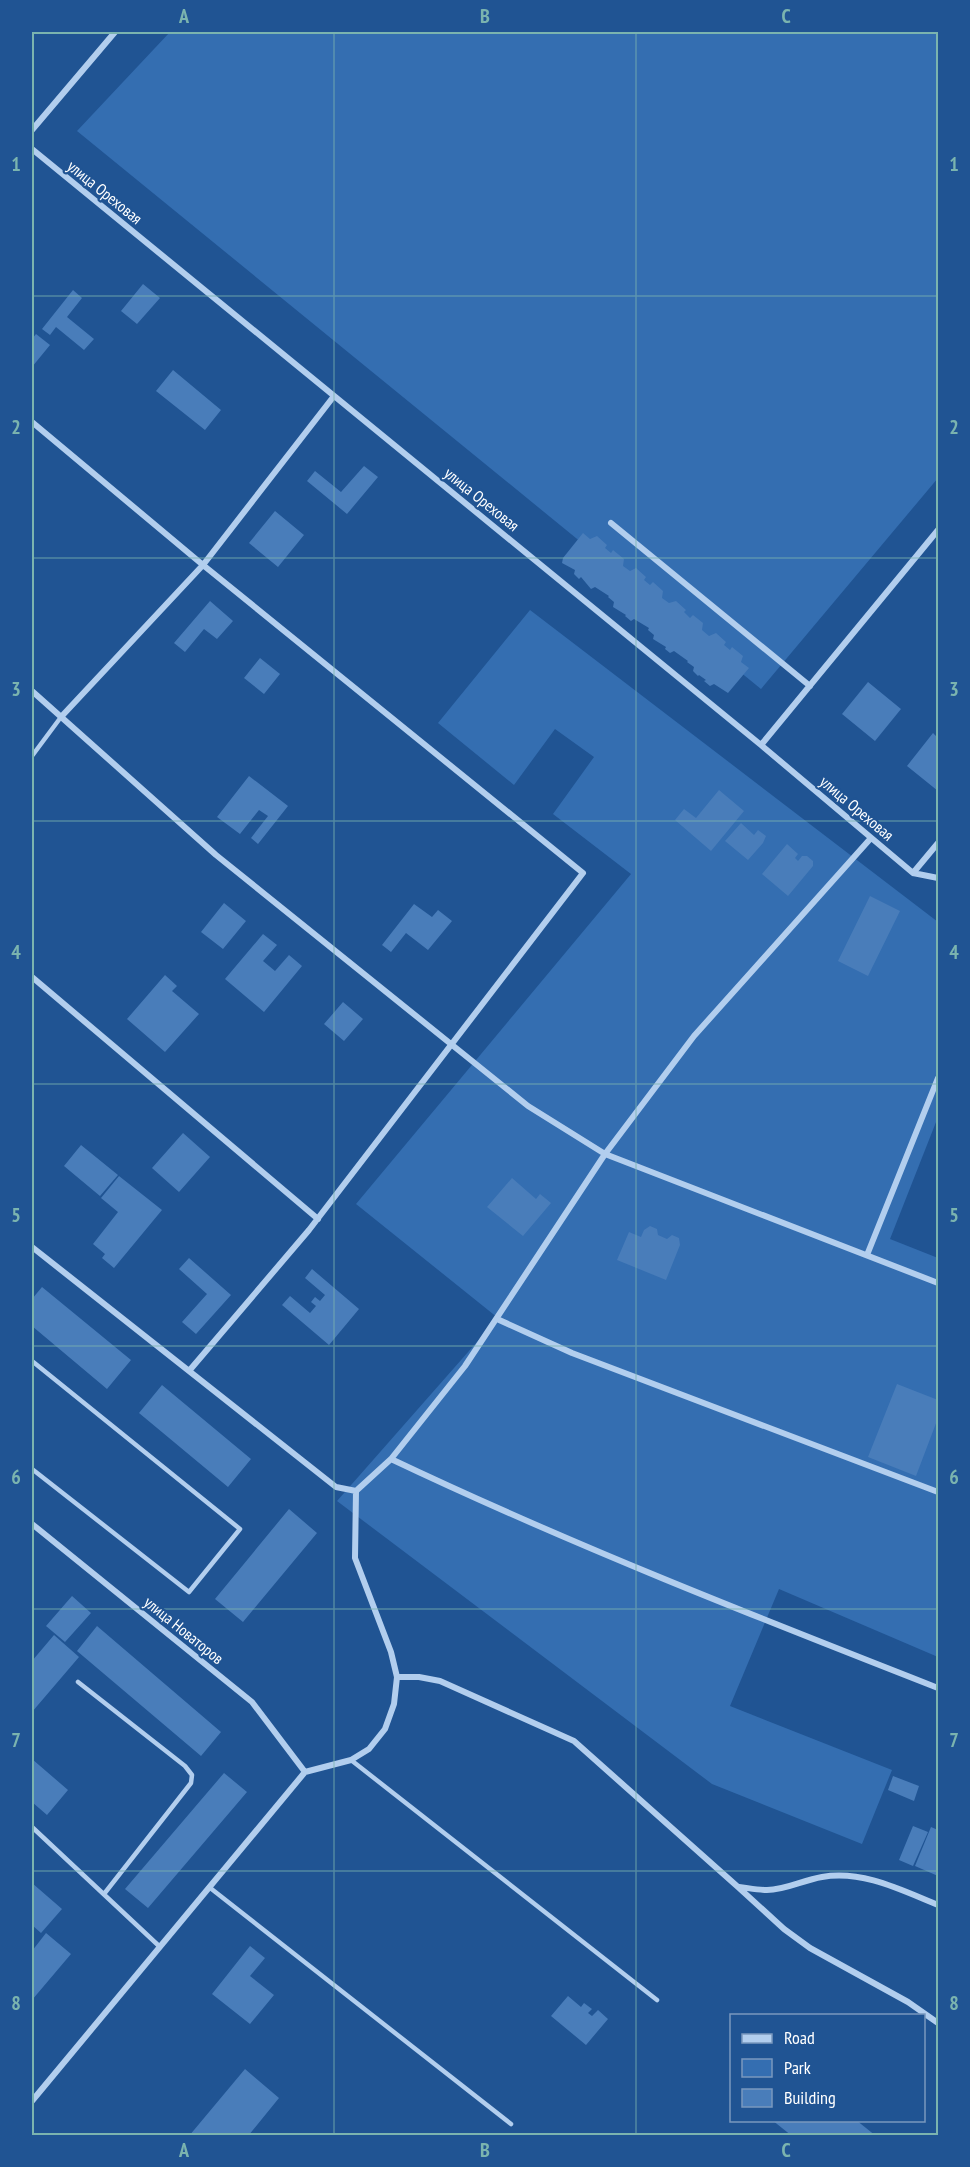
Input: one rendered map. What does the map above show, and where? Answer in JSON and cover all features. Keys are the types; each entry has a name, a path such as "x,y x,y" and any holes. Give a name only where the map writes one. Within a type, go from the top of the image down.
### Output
{"street":[{"path":"32,130 115,32"},
{"name":"улица Ореховая","path":"32,149 761,745 913,873"},
{"path":"61,717 203,565 334,396"},
{"path":"32,422 203,565 583,873 318,1219 189,1371"},
{"path":"611,523 810,686"},
{"path":"761,745 939,530"},
{"path":"32,691 216,855 528,1106 605,1154 939,1283"},
{"path":"32,2101 305,1772 351,1760 369,1749 385,1729 394,1704 397,1677 391,1652 355,1558 356,1491 391,1459 465,1366 605,1154 694,1036 871,838"},
{"path":"913,873 939,843"},
{"path":"913,873 939,878"},
{"path":"32,976 318,1219"},
{"path":"867,1255 939,1078"},
{"path":"32,1247 336,1487 356,1491"},
{"path":"497,1319 572,1353 939,1492"},
{"path":"391,1459 499,1510 756,1616 939,1688"},
{"name":"улица Новаторов","path":"32,1524 252,1702 305,1772"},
{"path":"397,1677 419,1677 440,1681 574,1741 784,1929 810,1947 939,2022"},
{"path":"738,1887 767,1890 786,1888 822,1877 862,1878 873,1879 939,1905"}],"lane":[{"path":"32,756 61,717"},
{"path":"32,1361 240,1529 189,1592 32,1469"},
{"path":"78,1682 185,1766 192,1774 191,1783 104,1894"},
{"path":"351,1760 657,2000"},
{"path":"32,1827 159,1946"},
{"path":"209,1887 511,2124"}],"green space":[{"path":"170,32 938,32 938,478 761,689 77,131"},
{"path":"530,610 938,922 938,1117 890,1239 938,1258 938,1657 779,1589 730,1706 892,1770 862,1844 712,1784 337,1501 498,1318 356,1204 631,874 553,814 594,757 555,729 514,785 438,723"}],"building":[{"path":"143,284 160,298 137,324 121,311"},
{"path":"73,290 82,298 67,317 94,339 84,350 56,327 50,335 42,329"},
{"path":"36,334 50,345 32,367 32,339"},
{"path":"173,370 221,410 205,430 156,391"},
{"path":"364,466 378,477 347,514 307,481 315,471 341,492"},
{"path":"275,511 304,535 278,567 249,543"},
{"path":"583,533 590,539 597,536 607,545 605,548 611,553 613,550 624,559 623,566 630,571 636,568 646,577 644,580 650,585 653,582 663,591 662,598 669,603 676,601 686,610 684,612 690,618 693,615 703,623 702,630 709,636 716,633 726,642 724,645 730,650 732,647 743,656 741,662 749,668 728,693 714,684 710,686 704,681 706,680 693,671 694,667 688,661 674,651 670,653 665,649 666,647 653,639 654,635 648,630 649,628 634,619 631,621 613,607 614,602 609,596 595,587 591,589 581,577 579,579 574,574 575,570 562,563 563,558"},
{"path":"210,601 233,621 217,639 204,629 185,652 174,643"},
{"path":"260,658 280,674 264,694 244,678"},
{"path":"868,682 901,709 875,741 842,714"},
{"path":"933,733 938,738 938,791 907,766"},
{"path":"249,776 288,806 258,844 251,838 268,816 259,810 240,834 217,817"},
{"path":"719,790 744,811 711,851 675,820 684,809 696,818"},
{"path":"741,823 754,835 758,830 766,836 748,860 725,841"},
{"path":"787,844 798,854 795,858 798,861 802,856 807,856 813,861 813,866 788,896 762,874"},
{"path":"870,896 900,911 868,976 838,961"},
{"path":"224,903 246,921 223,949 201,932"},
{"path":"414,904 432,917 438,910 452,921 428,950 406,933 391,952 382,945"},
{"path":"263,934 277,945 263,961 275,971 289,955 302,966 264,1012 225,979"},
{"path":"165,975 177,986 172,991 199,1014 165,1052 127,1019"},
{"path":"343,1002 363,1019 344,1041 324,1024"},
{"path":"183,1133 210,1157 179,1192 152,1168"},
{"path":"81,1145 118,1175 100,1196 64,1166"},
{"path":"119,1176 162,1210 114,1268 102,1258 105,1254 93,1244 118,1212 101,1198"},
{"path":"512,1178 536,1199 540,1194 551,1203 523,1236 487,1207"},
{"path":"650,1226 657,1229 658,1235 667,1239 672,1235 679,1238 680,1245 666,1280 617,1260 629,1232 641,1237 644,1230"},
{"path":"189,1258 231,1295 196,1334 182,1322 207,1294 179,1269"},
{"path":"312,1269 359,1309 329,1345 282,1305 290,1296 310,1313 316,1306 311,1302 315,1297 320,1301 325,1295 305,1278"},
{"path":"42,1287 131,1360 107,1389 32,1326 32,1299"},
{"path":"897,1384 938,1400 938,1418 916,1476 868,1457"},
{"path":"162,1385 251,1459 228,1487 139,1413"},
{"path":"289,1509 317,1533 243,1622 215,1599"},
{"path":"72,1596 91,1613 65,1642 46,1626"},
{"path":"97,1626 221,1732 201,1756 77,1651"},
{"path":"54,1635 79,1657 32,1712 32,1661"},
{"path":"32,1759 68,1790 47,1815 32,1802"},
{"path":"224,1773 247,1792 148,1908 125,1889"},
{"path":"893,1776 919,1786 914,1801 888,1790"},
{"path":"913,1826 928,1832 913,1866 899,1860"},
{"path":"931,1827 938,1830 938,1876 915,1866"},
{"path":"32,1883 62,1909 41,1933 32,1925"},
{"path":"46,1933 71,1954 32,2000 32,1951"},
{"path":"250,1946 265,1958 250,1976 274,1995 250,2024 212,1994"},
{"path":"568,1996 581,2007 584,2003 592,2009 588,2013 592,2016 598,2010 608,2019 586,2045 551,2016"},
{"path":"245,2069 279,2098 248,2136 189,2136"},
{"path":"774,2122 858,2122 876,2136 792,2136"}]}
